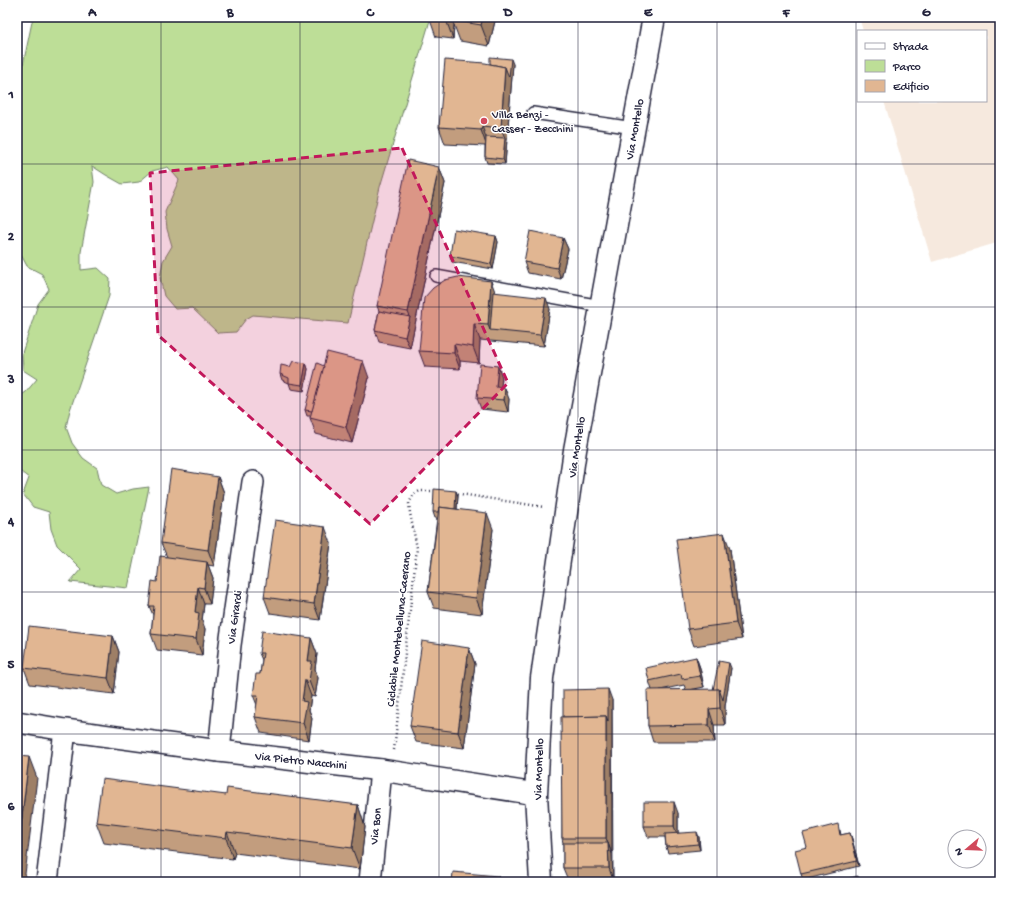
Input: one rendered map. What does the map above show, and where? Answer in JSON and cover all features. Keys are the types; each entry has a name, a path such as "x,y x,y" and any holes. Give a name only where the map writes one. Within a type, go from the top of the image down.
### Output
{"main road":[{"name":"Via Montello","path":"541,882 536,794 542,678 546,644 575,450 654,17"}],"street":[{"name":"Via Girardi","path":"219,751 230,645 253,482"},
{"name":"Via Pietro Nacchini","path":"17,722 219,751 386,770 536,794"},
{"path":"47,882 65,730"},
{"name":"Via Bon","path":"370,882 386,770"}],"lane":[{"path":"533,113 634,128"},
{"path":"436,276 601,306"}],"path":[{"name":"Ciclabile Montebelluna-Caerano","path":"386,770 417,548 409,503 414,494 420,491 440,491"},
{"path":"454,492 543,507 546,506"}],"highlighted area":[{"path":"402,148 508,383 370,524 158,335 150,173"}],"shaded area":[{"path":"859,17 1000,17 1000,242 932,262 884,102 987,102 987,30 863,30"}],"green space":[{"path":"33,17 431,17 380,187 348,323 253,315 246,319 236,332 218,333 192,308 175,309 164,296 160,278 163,261 172,246 167,229 165,212 179,180 168,167 152,171 139,182 122,184 92,166 94,182 81,252 81,270 98,268 110,279 109,296 70,410 66,427 72,443 83,458 97,468 101,485 116,494 133,489 149,487 128,588 70,582 81,569 57,545 51,529 49,512 33,507 23,494 29,478 17,469 17,398 26,392 37,379 23,370 22,353 38,304 49,289 42,274 27,266 19,251 17,251 17,71 22,70"}],"building":[{"path":"453,17 483,17 481,25 452,20"},
{"path":"490,57 511,59 509,77 505,67 490,64"},
{"path":"445,60 485,63 505,67 501,128 482,126 481,130 439,127"},
{"path":"486,137 505,138 503,159 485,157"},
{"path":"408,160 439,167 408,312 377,306"},
{"path":"454,229 496,236 491,264 450,256"},
{"path":"530,231 563,238 557,268 524,262"},
{"path":"458,277 491,281 488,325 474,324 473,347 454,344 454,353 419,351 424,298 433,288 445,280"},
{"path":"493,292 546,298 540,335 490,330"},
{"path":"379,311 410,317 405,337 375,330"},
{"path":"327,352 363,361 346,427 310,418"},
{"path":"293,361 306,363 302,385 289,383 289,378 280,374 281,365 290,367"},
{"path":"317,363 324,366 312,411 305,410"},
{"path":"480,364 498,366 496,387 505,388 504,400 477,398"},
{"path":"171,469 218,477 208,550 161,543"},
{"path":"434,489 456,491 455,509 439,507 438,512 433,512"},
{"path":"439,507 487,513 476,598 428,592"},
{"path":"275,520 325,527 314,604 264,597"},
{"path":"724,533 736,623 688,629 676,539"},
{"path":"160,556 207,562 204,588 198,587 195,612 199,613 196,639 151,634 154,606 149,606 152,581 157,582"},
{"path":"29,626 113,636 108,678 24,668"},
{"path":"262,631 311,638 308,661 312,661 309,681 305,680 302,701 307,702 303,723 255,717 258,695 253,695 256,674 260,674 263,653 259,653"},
{"path":"422,641 469,648 458,732 410,726"},
{"path":"696,657 700,676 682,679 681,674 649,681 646,668"},
{"path":"719,661 729,663 723,700 719,689 713,690"},
{"path":"608,689 608,721 606,716 563,717 563,690"},
{"path":"719,689 720,708 709,709 709,725 648,726 647,690"},
{"path":"606,716 606,838 562,838 561,717"},
{"path":"17,756 29,757 17,858"},
{"path":"102,779 226,795 227,788 358,805 352,848 227,832 226,838 96,822"},
{"path":"644,802 674,802 674,826 644,826"},
{"path":"838,824 840,835 850,833 857,861 801,874 795,850 807,847 803,833"},
{"path":"697,832 698,844 666,847 665,834"},
{"path":"563,843 608,843 609,868 563,868"},
{"path":"453,872 498,876 497,882 452,882"},
{"path":"858,876 859,882 836,882"}],"place":[{"name":"Villa Benzi - Casser - Zecchini","path":"484,121"}]}
